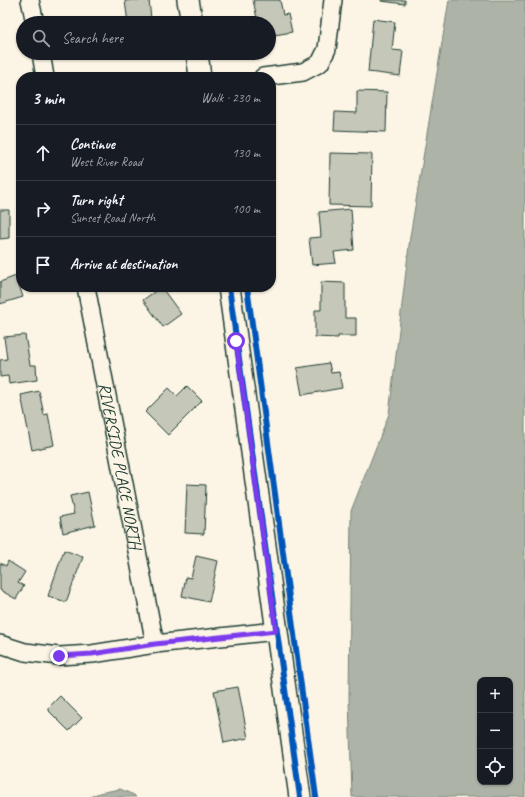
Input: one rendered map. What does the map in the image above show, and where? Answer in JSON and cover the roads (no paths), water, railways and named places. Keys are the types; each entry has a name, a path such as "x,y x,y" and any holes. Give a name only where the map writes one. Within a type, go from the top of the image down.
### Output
{"street":[{"path":"30,0 33,16"},
{"path":"188,0 191,16"},
{"path":"276,75 303,72 320,63 327,49 334,0"},
{"path":"42,60 44,72"},
{"path":"198,60 199,72"},
{"name":"RIVERSIDE PLACE NORTH","path":"87,292 155,644"},
{"path":"230,292 300,797"},
{"path":"0,644 25,652 59,656 92,654 155,644 276,631"}]}
